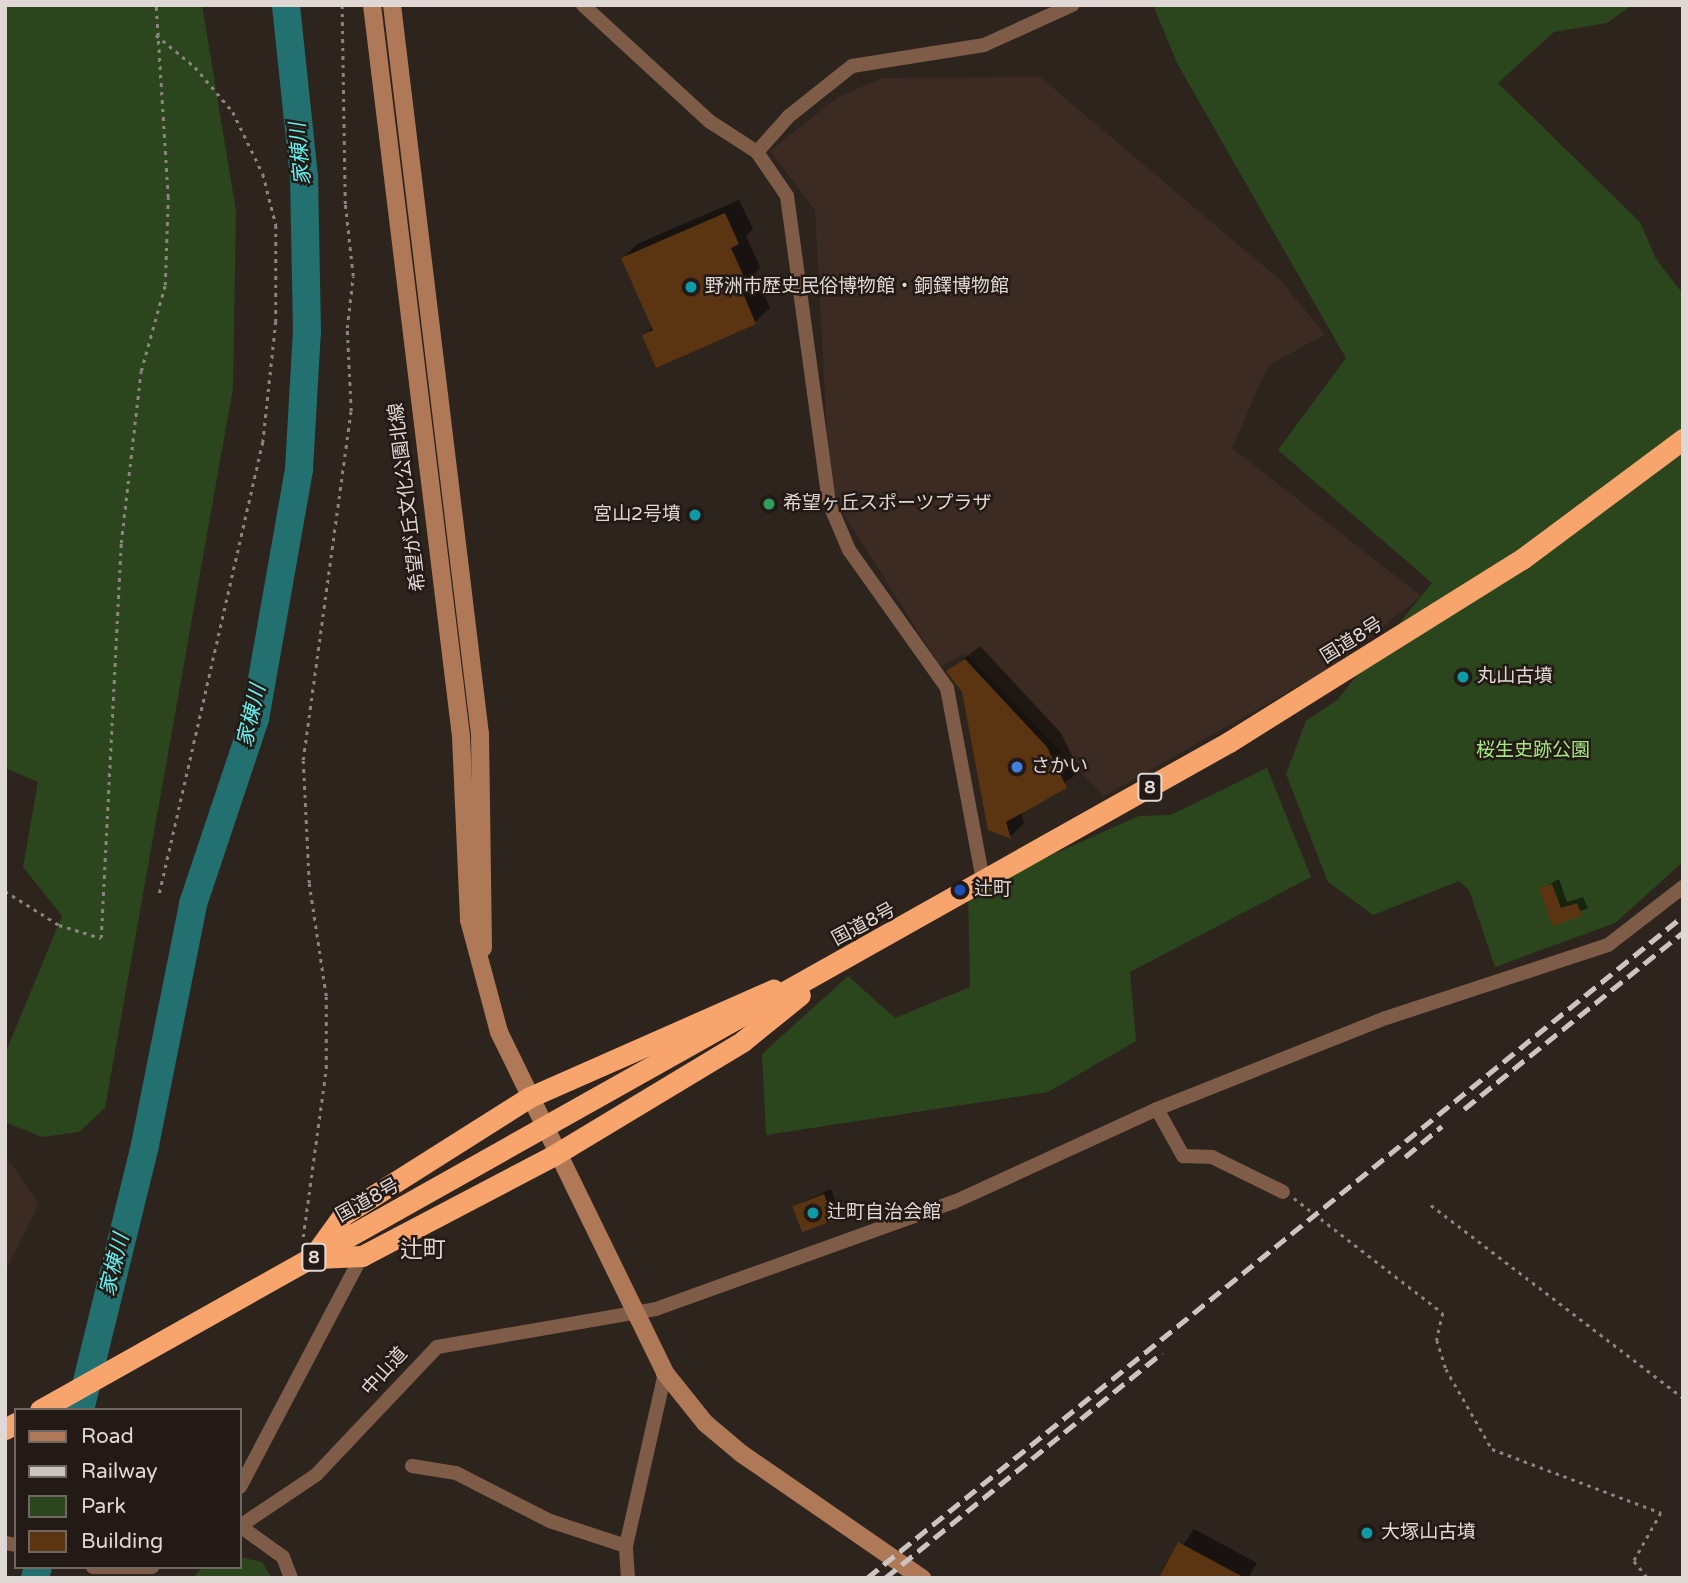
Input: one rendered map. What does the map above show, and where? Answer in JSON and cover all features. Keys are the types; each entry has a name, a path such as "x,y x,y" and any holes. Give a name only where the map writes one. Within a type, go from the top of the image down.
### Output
{"highway":[{"name":"国道8号","path":"43,1408 819,975 1343,674 1522,559 1683,439"},
{"path":"303,1263 343,1215 530,1097 740,1001 819,975"},
{"path":"303,1263 362,1256 556,1154 743,1041 819,975"}],"main road":[{"name":"希望が丘文化公園北線","path":"372,5 461,736 469,920 484,983 556,1154 665,1373 705,1423 742,1454 918,1577"},
{"name":"希望が丘文化公園北線","path":"392,5 480,734 484,983"}],"street":[{"path":"583,5 709,121 757,152 788,196 796,234 829,503 849,550 947,688 983,881"},
{"path":"757,152 789,116 852,66 984,45 1072,5"},
{"name":"中山道","path":"242,1525 316,1475 437,1347 636,1313 954,1202 1157,1109 1510,972 1608,945 1683,887"},
{"path":"1157,1109 1183,1156 1212,1157 1283,1192"},
{"path":"242,1483 362,1256"},
{"path":"628,1578 626,1546 665,1373"},
{"path":"412,1466 456,1473 550,1521 626,1546"},
{"path":"242,1527 283,1557 291,1578"}],"path":[{"path":"5,891 59,925 101,938 121,544 141,372 165,285 168,197 156,5"},
{"path":"303,1263 326,1068 326,996 309,883 303,760 351,411 347,328 353,276 345,204 342,5"},
{"path":"156,34 195,67 233,112 263,174 276,225 276,321 263,442 186,801 159,895"},
{"path":"1283,1192 1443,1313 1437,1340 1446,1369 1492,1449 1661,1513 1634,1561 1648,1578"},
{"path":"1431,1205 1683,1398"}],"shaded area":[{"path":"1040,77 1280,280 1325,334 1268,366 1232,448 1421,596 1332,667 1104,796 966,654 940,666 839,507 829,471 815,210 770,151 838,97 883,78"},
{"path":"5,1155 39,1204 5,1272"}],"green space":[{"path":"5,5 202,5 236,211 233,388 105,1108 79,1132 42,1137 5,1122 5,1054 62,916 23,867 38,782 5,768"},
{"name":"桜生史跡公園","path":"1153,5 1632,5 1607,23 1554,32 1498,83 1640,222 1656,259 1683,294 1683,862 1615,923 1495,967 1469,890 1459,881 1373,915 1328,882 1286,774 1306,721 1337,700 1432,583 1278,450 1346,358 1178,65"},
{"path":"1267,768 1311,877 1130,972 1136,1041 1048,1092 766,1135 762,1054 848,976 895,1018 970,987 968,892 1139,816 1171,815"},
{"path":"242,1557 262,1562 272,1578 193,1578 201,1569 242,1569"}],"building":[{"path":"725,213 739,244 731,248 747,283 740,286 756,324 656,368 642,335 653,330 621,258"},
{"name":"さかい","path":"965,659 1047,747 1067,788 1006,822 1011,839 988,830 962,692 946,671"},
{"path":"1552,884 1561,908 1577,903 1582,916 1552,926 1539,888"},
{"name":"辻町自治会館","path":"824,1194 834,1220 802,1232 792,1206"},
{"path":"1178,1542 1245,1578 1159,1578"}],"waterway":[{"name":"家棟川","path":"80,1408 145,1145 193,904 255,719 299,469 307,332 304,177 286,5"},
{"name":"家棟川","path":"35,1578 37,1569"}],"railway":[{"path":"867,1578 1683,916"},
{"path":"1464,1109 1683,932"},
{"path":"1405,1157 1442,1126"},
{"path":"885,1578 1162,1353"}],"place":[{"name":"野洲市歴史民俗博物館・銅鐸博物館","path":"691,287"},
{"name":"希望ヶ丘スポーツプラザ","path":"769,504"},
{"name":"宮山2号墳","path":"695,515"},
{"name":"丸山古墳","path":"1463,677"},
{"name":"さかい","path":"1017,767"},
{"name":"辻町","path":"960,890"},
{"name":"辻町自治会館","path":"813,1213"},
{"name":"大塚山古墳","path":"1367,1533"}],"district":[{"name":"辻町","path":"423,1250"}]}
